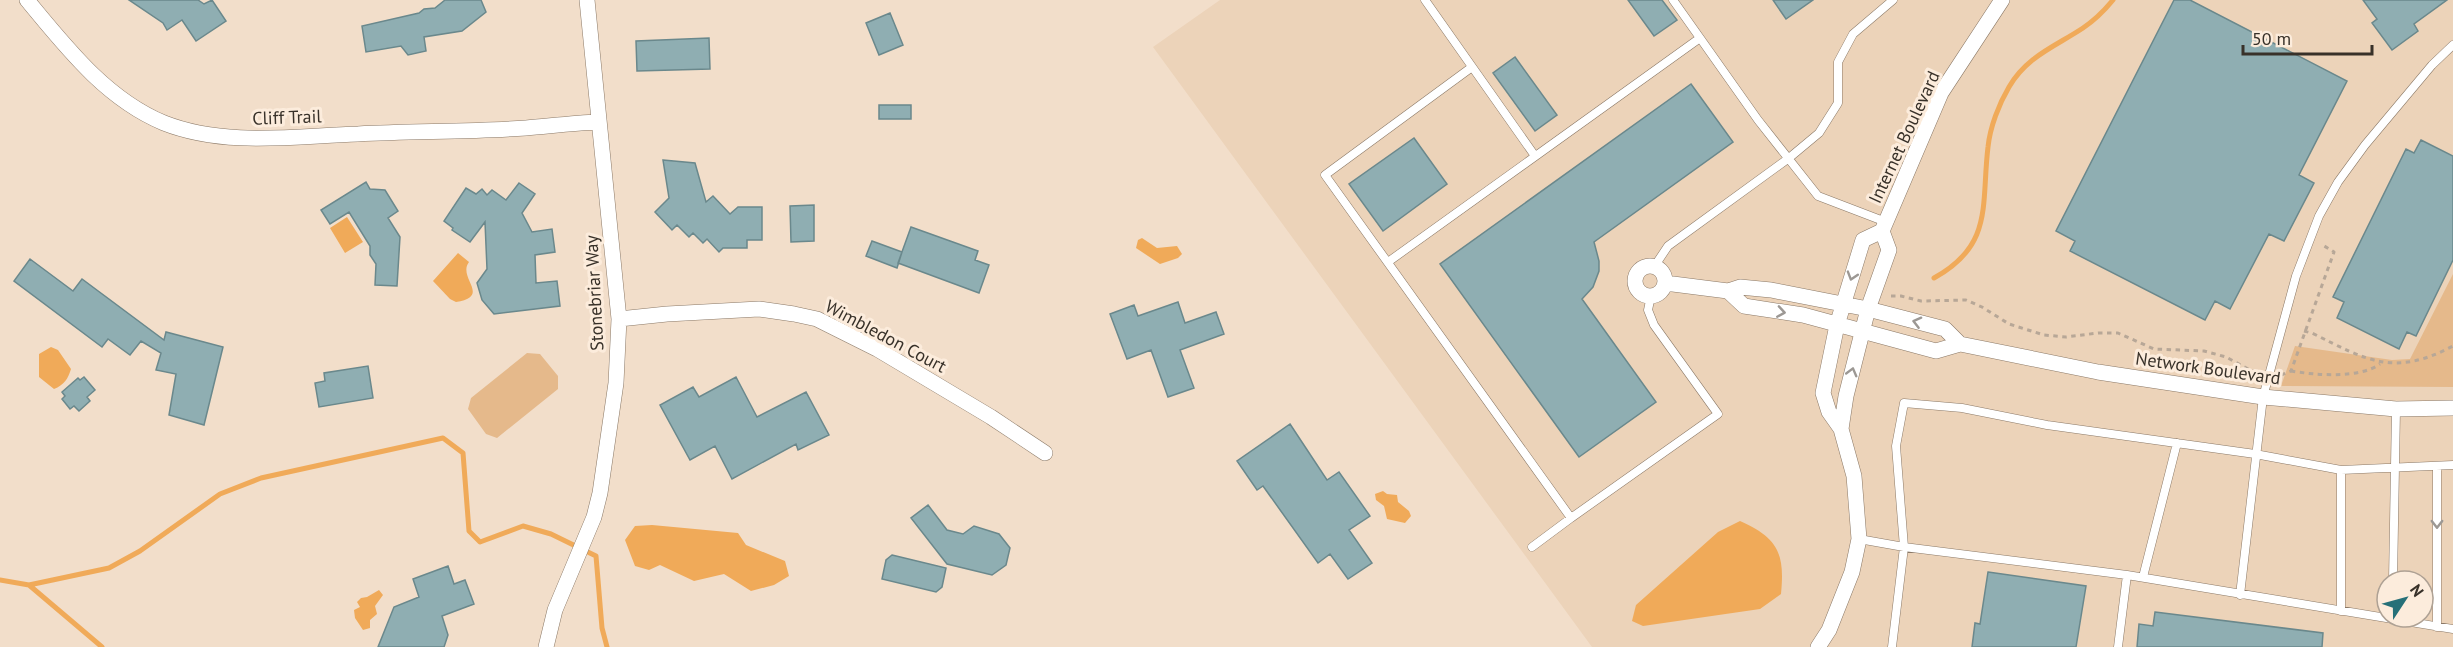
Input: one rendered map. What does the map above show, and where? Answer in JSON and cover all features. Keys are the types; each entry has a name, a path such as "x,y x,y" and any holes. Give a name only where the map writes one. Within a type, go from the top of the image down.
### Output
{"street":[{"name":"Cliff Trail","path":"27,0 61,41 104,86 164,122 198,133 232,138 276,137 525,128 598,122"},
{"name":"Stonebriar Way","path":"546,647 555,610 594,517 600,493 616,383 619,319 587,0"},
{"name":"Internet Boulevard","path":"1818,647 1829,630 1852,572 1859,538 1854,476 1841,429 1829,412 1823,393 1837,325 1863,240 1884,226 1941,93 2002,0"},
{"name":"Internet Boulevard","path":"1841,429 1846,396 1868,309 1889,250 1884,226"},
{"path":"1644,267 1654,267 1662,273 1665,283 1660,292 1645,296 1637,289 1635,278 1644,267"},
{"name":"Network Boulevard","path":"1665,283 1728,291 1740,287 1771,290 1868,309 1945,329 1960,344"},
{"name":"Network Boulevard","path":"1728,291 1744,306 1803,315 1936,351 1960,344 2098,372 2263,397 2396,409 2453,408"},
{"name":"Wimbledon Court","path":"619,319 759,309 817,319 877,349 991,417 1045,453"}],"lane":[{"path":"1425,0 1535,156"},
{"path":"1673,0 1758,120 1818,196 1884,226"},
{"path":"1654,267 1668,246 1789,158 1819,133 1838,103 1838,62 1853,34 1893,0"},
{"path":"1388,262 1700,38"},
{"path":"2240,595 2263,397 2296,276 2310,238 2338,182 2365,145 2432,65 2453,45"},
{"path":"1472,67 1324,175 1571,518"},
{"path":"1532,547 1718,414 1654,325 1648,310 1651,296"},
{"path":"1892,647 1904,547 1896,446 1904,403 1962,408 2047,425 2255,454 2341,470 2453,465"},
{"path":"2393,569 2396,409"},
{"path":"2143,577 2177,443"},
{"path":"2438,466 2437,627 2451,627"},
{"path":"2341,470 2341,611"},
{"path":"1859,538 1904,547 2127,574 2240,595 2375,616"},
{"path":"2118,647 2127,574"}],"path":[{"path":"2291,371 2334,252 2310,238"},
{"path":"1874,293 1889,298 1892,295 1921,301 1966,300 2009,324 2044,335 2066,337 2118,333 2154,349 2204,351 2226,357 2250,370 2280,375 2291,371 2308,374 2362,372 2381,363"},
{"path":"2304,331 2381,363 2399,364 2436,355 2453,346"}],"shaded area":[{"path":"1220,0 2453,0 2453,647 1592,647 1153,47"},
{"path":"347,217 363,242 345,253 330,228"},
{"path":"1142,238 1157,248 1177,246 1182,254 1178,258 1160,264 1136,248 1138,240"},
{"path":"458,253 469,262 466,268 473,291 472,295 466,299 456,302 450,299 433,281"},
{"path":"2453,274 2453,387 2281,386 2295,346 2392,360 2410,359"},
{"path":"51,347 58,350 71,369 65,381 54,389 39,377 39,354"},
{"path":"527,353 540,354 558,376 558,389 497,438 486,434 468,409 471,398"},
{"path":"1383,491 1397,495 1398,502 1409,511 1411,516 1405,523 1387,519 1384,506 1376,500 1375,494"},
{"path":"1740,521 1763,534 1776,548 1782,568 1781,594 1760,609 1643,626 1632,621 1636,605 1718,532"},
{"path":"652,525 738,533 746,545 785,561 789,576 774,585 751,591 724,574 694,581 660,565 649,570 635,566 625,540 635,526"},
{"path":"379,590 383,595 375,606 377,614 370,620 370,628 363,630 355,618 354,610 360,607 357,602"}],"building":[{"path":"129,0 198,0 204,4 212,0 226,21 196,41 182,20 167,30 163,23"},
{"path":"445,0 481,0 486,12 462,31 424,37 426,51 408,55 401,46 366,52 362,26 435,8"},
{"path":"1628,0 1662,0 1677,20 1654,36"},
{"path":"1773,0 1813,0 1786,19"},
{"path":"2174,0 2190,0 2347,81 2299,175 2314,183 2284,241 2269,234 2230,309 2215,301 2205,320 2070,251 2075,241 2056,231"},
{"path":"2363,0 2447,0 2414,24 2418,31 2392,50 2372,23 2377,19"},
{"path":"890,13 903,45 879,55 866,23"},
{"path":"709,38 710,69 637,71 636,41"},
{"path":"1515,57 1557,115 1535,131 1493,73"},
{"path":"1691,84 1733,142 1594,242 1599,271 1593,287 1582,299 1656,402 1579,457 1440,264"},
{"path":"879,105 911,105 911,119 879,119"},
{"path":"1414,138 1447,184 1383,231 1349,184"},
{"path":"2421,140 2453,156 2453,260 2416,336 2407,332 2399,349 2337,318 2344,302 2333,297 2406,149 2414,153"},
{"path":"663,160 695,163 706,202 713,196 730,214 738,207 762,207 762,240 747,240 747,248 723,248 719,252 707,239 703,243 693,233 689,237 677,225 672,230 655,212 669,198"},
{"path":"366,182 370,189 385,190 398,211 388,218 400,237 397,286 375,285 376,264 370,255 370,246 349,212 330,224 321,210"},
{"path":"519,183 535,194 522,213 532,232 552,229 555,252 535,255 536,283 557,281 560,306 494,314 482,300 477,283 487,269 485,222 470,242 452,230 453,228 444,221 466,188 476,194 482,189 487,195 492,190 506,200"},
{"path":"814,205 814,241 791,242 790,206"},
{"path":"911,227 978,251 975,260 989,265 979,293 898,263"},
{"path":"872,241 902,252 897,268 866,256"},
{"path":"30,259 73,291 82,279 164,340 166,332 223,347 204,425 169,415 176,374 156,370 161,353 141,341 130,355 108,339 102,347 14,281"},
{"path":"1178,302 1185,323 1216,312 1224,334 1180,350 1194,388 1168,397 1151,350 1127,359 1110,314 1134,305 1138,316"},
{"path":"368,366 373,398 319,407 315,383 325,381 324,373"},
{"path":"84,377 95,390 87,397 90,401 79,411 74,406 70,409 62,399 65,396 62,392 78,378 80,380"},
{"path":"736,377 757,417 806,392 829,435 798,450 796,444 732,479 715,446 690,460 660,405 693,387 699,397"},
{"path":"1290,424 1327,480 1339,472 1370,516 1349,530 1372,563 1348,579 1330,554 1318,563 1263,486 1257,490 1237,461"},
{"path":"928,505 947,530 963,534 974,526 999,534 1010,548 1006,565 992,575 947,564 911,518"},
{"path":"892,555 946,568 942,587 936,592 882,579 886,560"},
{"path":"448,566 454,584 465,580 474,604 442,616 448,635 444,647 378,647 394,607 419,597 413,579"},
{"path":"1988,572 2086,586 2076,647 1972,647 1975,623 1980,624"},
{"path":"2155,612 2323,633 2322,647 2137,647 2139,624 2153,626"}],"waterway":[{"path":"1934,278 1967,252 1976,237 1984,205 1991,132 1998,108 2016,76 2033,59 2087,25 2113,0"},
{"path":"29,585 109,568 140,551 220,494 261,478 443,438 463,453 469,531 480,542 523,526 551,534 596,556 602,628 607,647"},
{"path":"0,580 29,585 102,647"}]}
